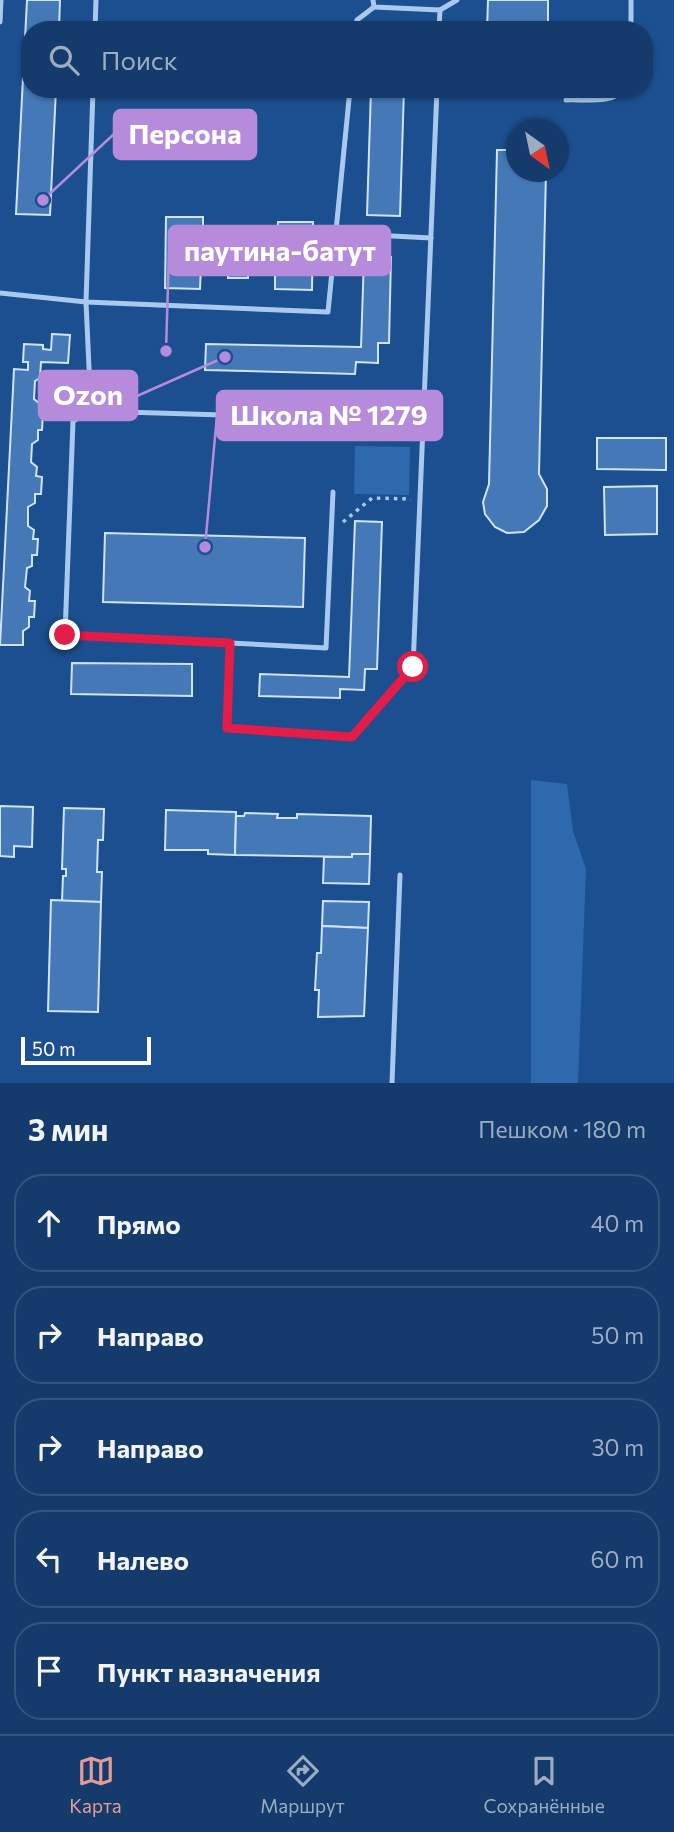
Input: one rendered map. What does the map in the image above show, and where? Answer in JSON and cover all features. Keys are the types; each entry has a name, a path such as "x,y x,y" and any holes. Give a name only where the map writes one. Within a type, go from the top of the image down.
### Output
{"lane":[{"path":"0,22 1,0"},
{"path":"95,21 96,0"},
{"path":"357,21 373,4 440,10 457,0"},
{"path":"631,0 631,21"},
{"path":"439,21 440,10"},
{"path":"91,411 86,302 93,98"},
{"path":"0,293 86,302 328,312 348,98"},
{"path":"230,643 227,728 352,737 413,667 437,98"},
{"path":"566,100 615,98"},
{"path":"334,233 431,238"},
{"path":"333,492 326,648 65,635 73,421 91,411 425,421"},
{"path":"392,1083 400,875"}],"path":[{"path":"333,530 372,498 421,499"}],"shaded area":[{"path":"355,446 410,447 409,495 354,494"},
{"path":"531,780 567,784 573,831 586,869 578,1083 531,1083"}],"building":[{"path":"27,0 60,0 59,21 26,21"},
{"path":"488,0 548,0 548,21 487,21"},
{"path":"22,98 56,98 50,215 16,214"},
{"path":"371,98 404,98 400,216 367,215"},
{"path":"497,150 506,150 506,182 546,182 539,474 547,489 547,506 539,520 524,532 507,533 495,527 485,514 483,502 489,484"},
{"path":"166,217 203,217 203,242 211,242 211,238 230,239 230,232 249,233 249,240 265,240 265,245 277,245 278,222 313,222 312,290 275,289 275,262 265,262 265,271 248,270 248,278 228,278 228,272 212,272 212,266 201,266 200,289 165,288"},
{"path":"364,257 391,257 389,343 378,343 378,363 356,362 355,374 205,370 206,344 361,347"},
{"path":"52,334 70,335 68,363 41,362 40,378 35,381 34,399 40,404 39,413 43,413 42,430 38,430 38,440 32,444 31,462 37,467 36,476 42,477 41,494 35,494 35,503 28,507 28,526 34,530 33,539 38,539 37,555 32,555 32,566 27,568 25,587 30,591 29,601 35,601 34,617 29,617 29,627 23,631 23,645 0,645 14,369 28,370 28,362 23,362 24,344 43,345 43,349 51,350"},
{"path":"597,438 666,438 666,470 597,469"},
{"path":"657,486 657,534 605,535 604,487"},
{"path":"355,521 382,522 377,669 365,669 364,690 340,689 340,698 259,696 260,674 349,677"},
{"path":"105,533 305,538 303,607 103,602"},
{"path":"72,663 192,664 192,696 71,694"},
{"path":"0,806 33,807 32,847 14,846 14,857 0,856"},
{"path":"64,808 104,809 103,840 98,840 97,872 102,872 101,902 62,901 63,876 66,876 66,869 62,869"},
{"path":"166,810 236,812 235,855 208,854 208,850 165,850"},
{"path":"245,813 278,814 277,818 297,818 297,814 371,816 370,854 352,854 352,857 235,855 236,816 244,816"},
{"path":"352,854 370,854 369,884 323,883 324,857 352,857"},
{"path":"51,900 101,902 98,1012 48,1011"},
{"path":"323,901 369,902 368,928 322,926"},
{"path":"322,926 368,928 364,1016 318,1017 319,990 315,990"}],"place":[{"name":"Персона","path":"43,200"},
{"name":"паутина-батут","path":"166,351"},
{"name":"Ozon","path":"225,357"},
{"name":"Школа № 1279","path":"205,547"}],"route":[{"path":"65,635 230,643 227,728 352,737 413,667"}]}
